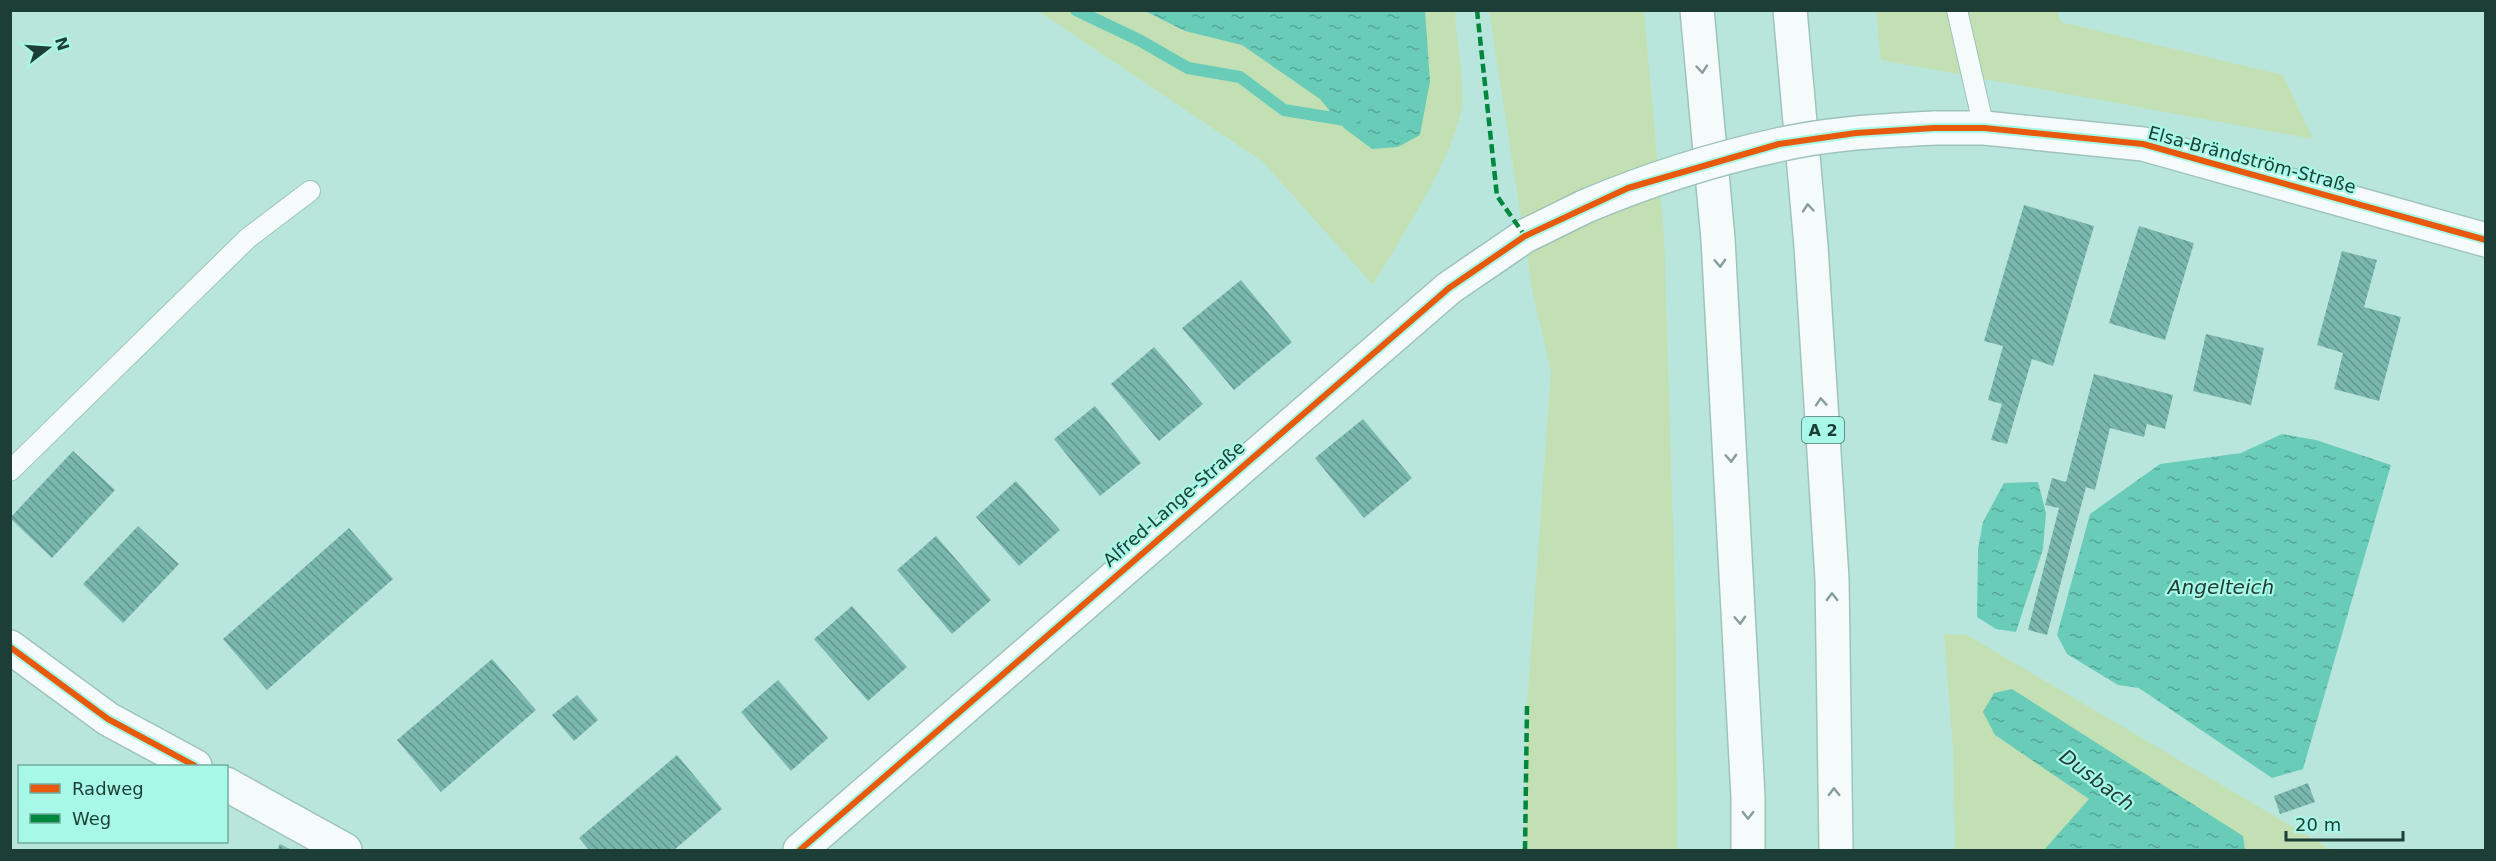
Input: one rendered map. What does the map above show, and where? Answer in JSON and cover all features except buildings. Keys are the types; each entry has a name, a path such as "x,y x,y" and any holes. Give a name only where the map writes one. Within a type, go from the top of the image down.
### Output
{"main road":[{"path":"1697,10 1719,251 1746,750 1748,850"},
{"name":"A 2","path":"1790,10 1811,246 1832,579 1836,850"},
{"name":"Elsa-Brändström-Straße","path":"1934,128 1984,128 2143,144 2486,240"},
{"name":"Alfred-Lange-Straße","path":"800,850 1449,288 1526,236 1586,206 1671,174 1779,144 1856,133 1934,128"},
{"path":"10,648 108,719 193,765"},
{"path":"228,785 345,850"}],"lane":[{"path":"1957,10 1984,128"},
{"path":"10,471 248,238 310,191"}],"shaded area":[{"path":"1038,11 1455,11 1462,107 1448,151 1437,174 1373,285 1263,162"},
{"path":"1489,11 1644,11 1664,234 1676,624 1677,850 1525,850 1527,706 1551,371 1533,295"},
{"path":"1876,11 2057,11 2061,22 2283,75 2313,139 1881,60"},
{"path":"1944,634 1967,635 2332,850 1955,850 1953,750"}],"water":[{"path":"1145,11 1425,11 1430,81 1420,135 1398,147 1372,149 1344,128 1320,99 1242,45 1185,31"},
{"name":"Angelteich","path":"2282,434 2316,440 2391,465 2303,769 2272,778 2139,688 2118,685 2067,654 2057,635 2090,514 2160,464 2241,453"},
{"path":"2038,482 2046,513 2043,549 2016,632 1996,629 1977,617 1978,549 1983,522 2004,483"},
{"name":"Dusbach","path":"2012,689 2243,836 2245,850 2044,850 2089,799 1995,735 1983,712 1994,693"}],"waterway":[{"path":"1076,10 1139,40 1188,68 1240,77 1284,110 1351,121"}],"marked path":[{"path":"1477,10 1497,196 1525,236"},
{"path":"1525,850 1527,706"}],"cycle path":[{"path":"800,850 1449,288 1525,236 1628,188 1779,144 1856,133 1934,128 1984,128 2143,144 2486,240"},
{"path":"10,647 108,719 193,765"}]}
